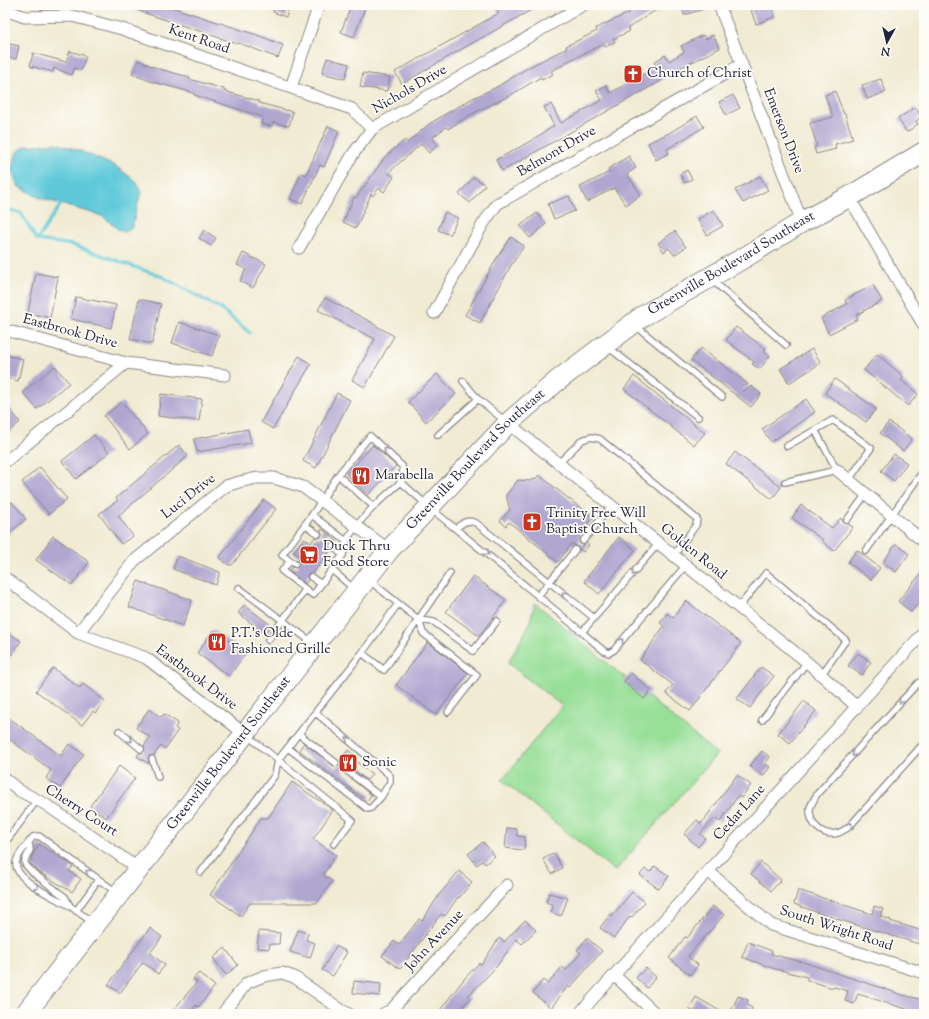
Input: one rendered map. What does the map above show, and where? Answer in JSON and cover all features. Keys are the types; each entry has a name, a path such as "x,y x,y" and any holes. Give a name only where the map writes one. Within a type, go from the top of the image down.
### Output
{"highway":[{"name":"Greenville Boulevard Southeast","path":"25,1014 140,869 361,584 389,550 508,423 557,381 632,323 802,222 849,197 924,152"}],"street":[{"path":"290,87 319,5"},
{"name":"Nichols Drive","path":"299,248 353,154 372,129 584,5"},
{"name":"Emerson Drive","path":"719,5 802,222"},
{"name":"Kent Road","path":"5,10 25,17 72,16 122,29 352,109 372,129"},
{"name":"Belmont Drive","path":"434,314 482,224 498,204 742,64"},
{"path":"849,197 924,326"},
{"name":"Eastbrook Drive","path":"5,330 126,363 225,375"},
{"name":"Eastbrook Drive","path":"5,462 126,363"},
{"name":"Golden Road","path":"508,423 822,674 857,707"},
{"path":"837,470 924,542"},
{"name":"Luci Drive","path":"78,632 134,561 226,486 239,482 257,478 274,478 303,487 389,550"},
{"name":"Eastbrook Drive","path":"5,578 78,632 146,658 245,734"},
{"name":"Cedar Lane","path":"579,1014 924,632"},
{"name":"Cherry Court","path":"5,779 20,791 37,800 140,869"},
{"name":"South Wright Road","path":"708,871 771,925 924,973"},
{"name":"John Avenue","path":"383,1014 392,1010 507,884"},
{"path":"222,1014 247,983 264,976 282,973 294,977 349,1014"},
{"path":"614,975 656,1014"}],"lane":[{"path":"709,278 786,345"},
{"path":"632,323 722,397"},
{"path":"605,345 698,417"},
{"path":"463,381 478,399 508,423"},
{"path":"438,435 478,399"},
{"path":"786,446 833,420 871,448 849,480"},
{"path":"785,482 837,470 816,430"},
{"path":"370,436 402,466 403,473 401,482 373,506 356,525 346,541 343,554 313,594 282,571 292,562 282,555 312,515 338,475 370,436"},
{"path":"559,463 582,440 591,437 600,439 697,519 696,525 674,555"},
{"path":"866,551 921,474"},
{"path":"338,475 373,506"},
{"path":"401,482 429,507 604,651 609,653 614,650 686,564"},
{"path":"847,520 866,494"},
{"path":"583,541 612,505"},
{"path":"312,515 346,541"},
{"path":"456,528 466,520 476,523 594,618"},
{"path":"305,525 318,534"},
{"path":"582,632 659,543"},
{"path":"333,547 343,554"},
{"path":"538,596 575,550"},
{"path":"332,570 398,604 418,620 423,633 477,675 448,712"},
{"path":"362,654 384,670 450,573"},
{"path":"738,607 766,573 846,640 822,674"},
{"path":"310,576 321,584"},
{"path":"239,588 314,644"},
{"path":"268,640 306,589"},
{"path":"201,872 275,775 278,760 362,654 398,604"},
{"path":"418,620 434,622 473,651 497,621"},
{"path":"762,720 807,662"},
{"path":"924,680 918,683 817,794 810,807 811,819 817,828 827,833 838,833 849,827 924,743"},
{"path":"288,748 368,809 372,808 381,797 390,782 390,776 316,713"},
{"path":"119,730 142,749"},
{"path":"245,734 352,820 334,844"},
{"path":"299,734 336,762"},
{"path":"152,759 158,777"},
{"path":"346,770 381,797"},
{"path":"5,843 37,800"},
{"path":"95,924 70,906 60,902 22,877 16,864 17,859 33,837 39,836 119,895"},
{"path":"29,843 30,850 25,860 25,864 32,872 65,896 70,906"},
{"path":"76,911 98,880"}],"green space":[{"path":"535,603 717,754 615,871 502,780 562,706 508,663 529,625"}],"water":[{"path":"56,143 78,150 115,166 136,181 141,192 132,227 124,232 102,216 40,198 18,186 11,170 17,152 26,146"}],"building":[{"path":"127,5 165,5 283,45 278,58 239,43 238,44 127,7"},
{"path":"275,5 290,5 286,17 273,12"},
{"path":"351,5 366,5 354,37 341,32"},
{"path":"503,5 540,5 402,84 395,72 499,13 496,9"},
{"path":"638,5 664,5 628,28 630,31 613,39 615,42 605,47 604,44 564,63 565,64 551,71 553,74 542,80 541,77 509,96 472,114 448,129 446,127 432,138 438,145 429,153 421,144 388,173 394,177 384,192 379,188 373,196 371,194 356,228 343,222 354,197 356,198 385,157 405,140 407,143 429,124 471,99 497,87 529,67 567,48 566,46 597,31 596,28 629,13 629,11"},
{"path":"681,5 710,5 711,7 684,15"},
{"path":"749,5 771,5 775,17 756,24"},
{"path":"703,35 706,39 713,35 720,48 680,68 681,69 657,83 502,171 496,160 554,126 544,107 551,104 561,123 602,100 596,91 606,85 610,93 657,67 654,62 665,55 669,61 684,52 681,46"},
{"path":"5,43 19,46 16,59 5,57"},
{"path":"70,51 86,56 81,70 74,68 72,75 54,68 53,72 30,66 33,53 66,62"},
{"path":"327,58 349,64 345,79 322,73"},
{"path":"138,60 159,69 189,77 189,79 224,89 224,91 259,101 259,103 293,112 289,126 273,122 272,126 261,124 263,117 194,95 194,93 150,81 132,74"},
{"path":"363,73 390,77 387,91 360,87"},
{"path":"881,79 886,92 867,99 862,85"},
{"path":"835,91 845,114 853,139 835,144 836,149 816,154 814,147 817,146 810,123 833,117 825,95"},
{"path":"733,95 740,108 726,115 719,102"},
{"path":"915,107 922,116 916,121 918,124 907,132 898,119"},
{"path":"697,116 704,127 667,149 669,153 656,160 648,143 669,133"},
{"path":"328,126 339,131 324,167 320,165 302,204 290,199 301,173 306,175"},
{"path":"629,156 636,168 627,174 641,195 626,205 614,188 587,202 580,187 610,172 608,169"},
{"path":"687,170 692,179 685,183 680,174"},
{"path":"760,176 768,190 743,203 735,190"},
{"path":"474,177 485,185 470,203 459,194"},
{"path":"569,196 575,211 554,219 548,204"},
{"path":"714,210 723,226 707,235 698,219"},
{"path":"445,212 458,218 450,235 438,230"},
{"path":"537,213 546,224 530,238 520,226"},
{"path":"204,230 216,238 211,246 199,238"},
{"path":"675,231 686,247 674,255 669,248 664,252 658,243"},
{"path":"511,237 524,246 510,267 480,323 465,315 498,256"},
{"path":"243,253 266,264 253,288 240,281 246,269 237,265"},
{"path":"36,273 58,277 50,318 28,313"},
{"path":"873,285 882,301 856,315 858,319 829,334 821,318 847,304 845,300"},
{"path":"76,297 116,305 111,328 71,319"},
{"path":"325,298 373,323 394,336 365,387 352,380 375,339 318,310"},
{"path":"139,299 161,304 152,344 130,339"},
{"path":"179,322 219,335 212,356 172,343"},
{"path":"736,327 766,349 764,352 770,356 760,369 752,364 754,362 726,340"},
{"path":"701,348 748,384 742,392 751,386 761,394 751,407 691,360"},
{"path":"812,349 821,363 789,383 780,369"},
{"path":"877,354 904,377 901,380 918,394 908,406 864,370"},
{"path":"5,355 23,359 18,381 5,378"},
{"path":"299,356 311,364 273,429 261,422"},
{"path":"55,366 69,383 37,409 24,394 24,391"},
{"path":"437,374 456,394 426,422 408,402"},
{"path":"634,376 705,433 694,445 624,389"},
{"path":"835,379 876,409 866,422 825,393"},
{"path":"337,393 350,400 316,468 303,461"},
{"path":"161,394 202,399 199,421 158,416"},
{"path":"806,399 815,412 771,442 762,429"},
{"path":"122,402 148,434 130,449 104,416"},
{"path":"5,403 20,422 5,435"},
{"path":"889,422 912,439 903,451 880,433"},
{"path":"248,429 251,443 197,452 194,439"},
{"path":"94,435 109,453 76,479 62,461"},
{"path":"179,445 188,456 118,516 133,536 121,544 99,514 118,500 116,498"},
{"path":"373,445 396,466 368,495 346,474"},
{"path":"735,452 781,487 772,499 726,464"},
{"path":"894,454 907,463 894,481 881,471"},
{"path":"40,467 67,499 49,514 22,482"},
{"path":"539,475 593,518 578,536 580,538 580,544 583,545 586,543 589,545 583,552 572,543 558,562 509,522 506,526 500,521 510,510 506,495 518,480 530,481 532,479 534,480"},
{"path":"264,500 276,509 232,565 229,565 219,558"},
{"path":"12,502 26,519 5,537 5,508"},
{"path":"801,505 832,528 841,518 844,523 853,527 834,551 822,541 823,540 792,518"},
{"path":"322,529 337,541 336,544 332,543 329,545 331,550 313,573 308,574 308,580 305,584 289,571 292,567 297,568 299,564 298,561 300,557 293,552 304,538 311,543 315,537 320,538 322,535"},
{"path":"53,536 89,562 72,585 36,560"},
{"path":"619,537 635,550 599,594 584,581"},
{"path":"896,544 909,554 896,572 883,562"},
{"path":"857,550 880,568 871,580 848,562"},
{"path":"178,556 220,572 216,585 173,569"},
{"path":"924,570 924,597 911,612 898,601"},
{"path":"473,576 506,600 479,636 446,612"},
{"path":"138,581 192,600 183,626 129,607"},
{"path":"686,601 741,643 690,711 666,693 673,685 640,660 664,626 660,623 667,613 673,618"},
{"path":"244,605 271,625 265,634 238,613"},
{"path":"5,630 21,641 5,664"},
{"name":"P.T.’s Olde Fashioned Grille","path":"213,630 246,653 229,676 197,653"},
{"path":"428,642 468,673 436,715 396,685"},
{"path":"858,653 871,662 862,675 848,666"},
{"path":"761,667 774,676 750,708 737,699"},
{"path":"53,668 80,688 83,684 105,701 95,713 93,711 82,725 36,691"},
{"path":"631,673 651,690 644,699 624,682"},
{"path":"804,701 816,711 790,743 778,734"},
{"path":"149,709 161,717 164,714 178,723 175,728 178,730 165,749 161,746 154,755 149,756 149,764 137,756 139,753 144,751 144,746 150,737 136,728"},
{"path":"5,715 61,756 69,744 84,754 60,788 46,778 51,770 5,736"},
{"name":"Sonic","path":"304,743 335,767 340,765 340,761 348,750 356,757 354,760 372,774 367,780 347,766 343,767 342,771 371,795 367,801 299,750"},
{"path":"762,751 770,757 765,764 770,767 763,776 750,766"},
{"path":"119,766 135,778 106,818 90,806"},
{"path":"737,775 751,785 741,798 738,796 720,822 715,818 700,834 705,838 698,847 684,834 697,820 701,824"},
{"path":"292,782 333,810 313,839 336,855 323,875 332,881 317,903 250,903 241,916 210,895 261,818 268,818"},
{"path":"507,828 517,829 517,836 525,837 524,850 505,848"},
{"path":"483,842 495,856 485,864 482,861 477,865 468,854"},
{"path":"39,844 73,866 69,871 81,879 72,892 39,872 30,863 32,860 31,858"},
{"path":"554,853 562,868 552,874 543,859"},
{"path":"761,862 781,880 771,891 751,874"},
{"path":"655,866 669,876 659,889 640,875 645,869 650,872"},
{"path":"459,871 472,882 459,898 458,897 445,916 441,914 400,969 382,956 394,941 399,945 419,919 422,921 439,895"},
{"path":"798,890 872,914 874,906 883,909 880,916 891,920 890,921 923,931 919,944 827,916 794,904"},
{"path":"632,892 645,902 632,917 630,916 614,938 600,928 610,914 612,916"},
{"path":"549,893 568,898 561,916 550,912 553,905 546,902"},
{"path":"713,906 724,915 688,956 698,965 690,975 669,958 685,937 687,938"},
{"path":"525,920 536,930 522,944 516,939 497,966 468,996 470,998 457,1014 437,1014 464,979 479,963 481,965 499,938 504,942"},
{"path":"150,928 162,937 150,953 165,965 158,974 143,962 120,993 108,985"},
{"path":"298,930 308,933 306,940 315,943 310,958 290,952"},
{"path":"259,931 280,933 279,944 270,944 269,949 257,948"},
{"path":"587,938 602,951 570,988 568,986 551,1008 533,993 543,980 548,984 562,967 566,970 581,953 577,950"},
{"path":"748,942 772,951 771,954 806,963 903,995 924,1000 924,1014 905,1010 906,1009 858,994 854,1004 845,1001 848,991 807,980 807,977 772,968 742,957"},
{"path":"336,946 347,952 333,976 322,970"},
{"path":"225,948 238,965 226,975 213,958"},
{"path":"646,968 656,977 647,988 636,978"},
{"path":"199,973 215,986 198,1007 196,1005 189,1014 170,1014 197,982 193,979"},
{"path":"354,981 381,984 380,996 353,993"},
{"path":"738,996 748,1000 747,1005 752,1008 750,1014 730,1014"},
{"path":"696,997 725,1014 697,1014 689,1009"}],"waterway":[{"path":"37,240 61,204"},
{"path":"5,209 21,213 37,240"},
{"path":"37,240 73,245 163,277 221,309 250,333"}],"place":[{"name":"Church of Christ","path":"633,74"},
{"name":"Marabella","path":"361,476"},
{"name":"Trinity Free Will Baptist Church","path":"532,522"},
{"name":"Duck Thru Food Store","path":"309,555"},
{"name":"P.T.’s Olde Fashioned Grille","path":"217,642"},
{"name":"Sonic","path":"348,763"}]}
